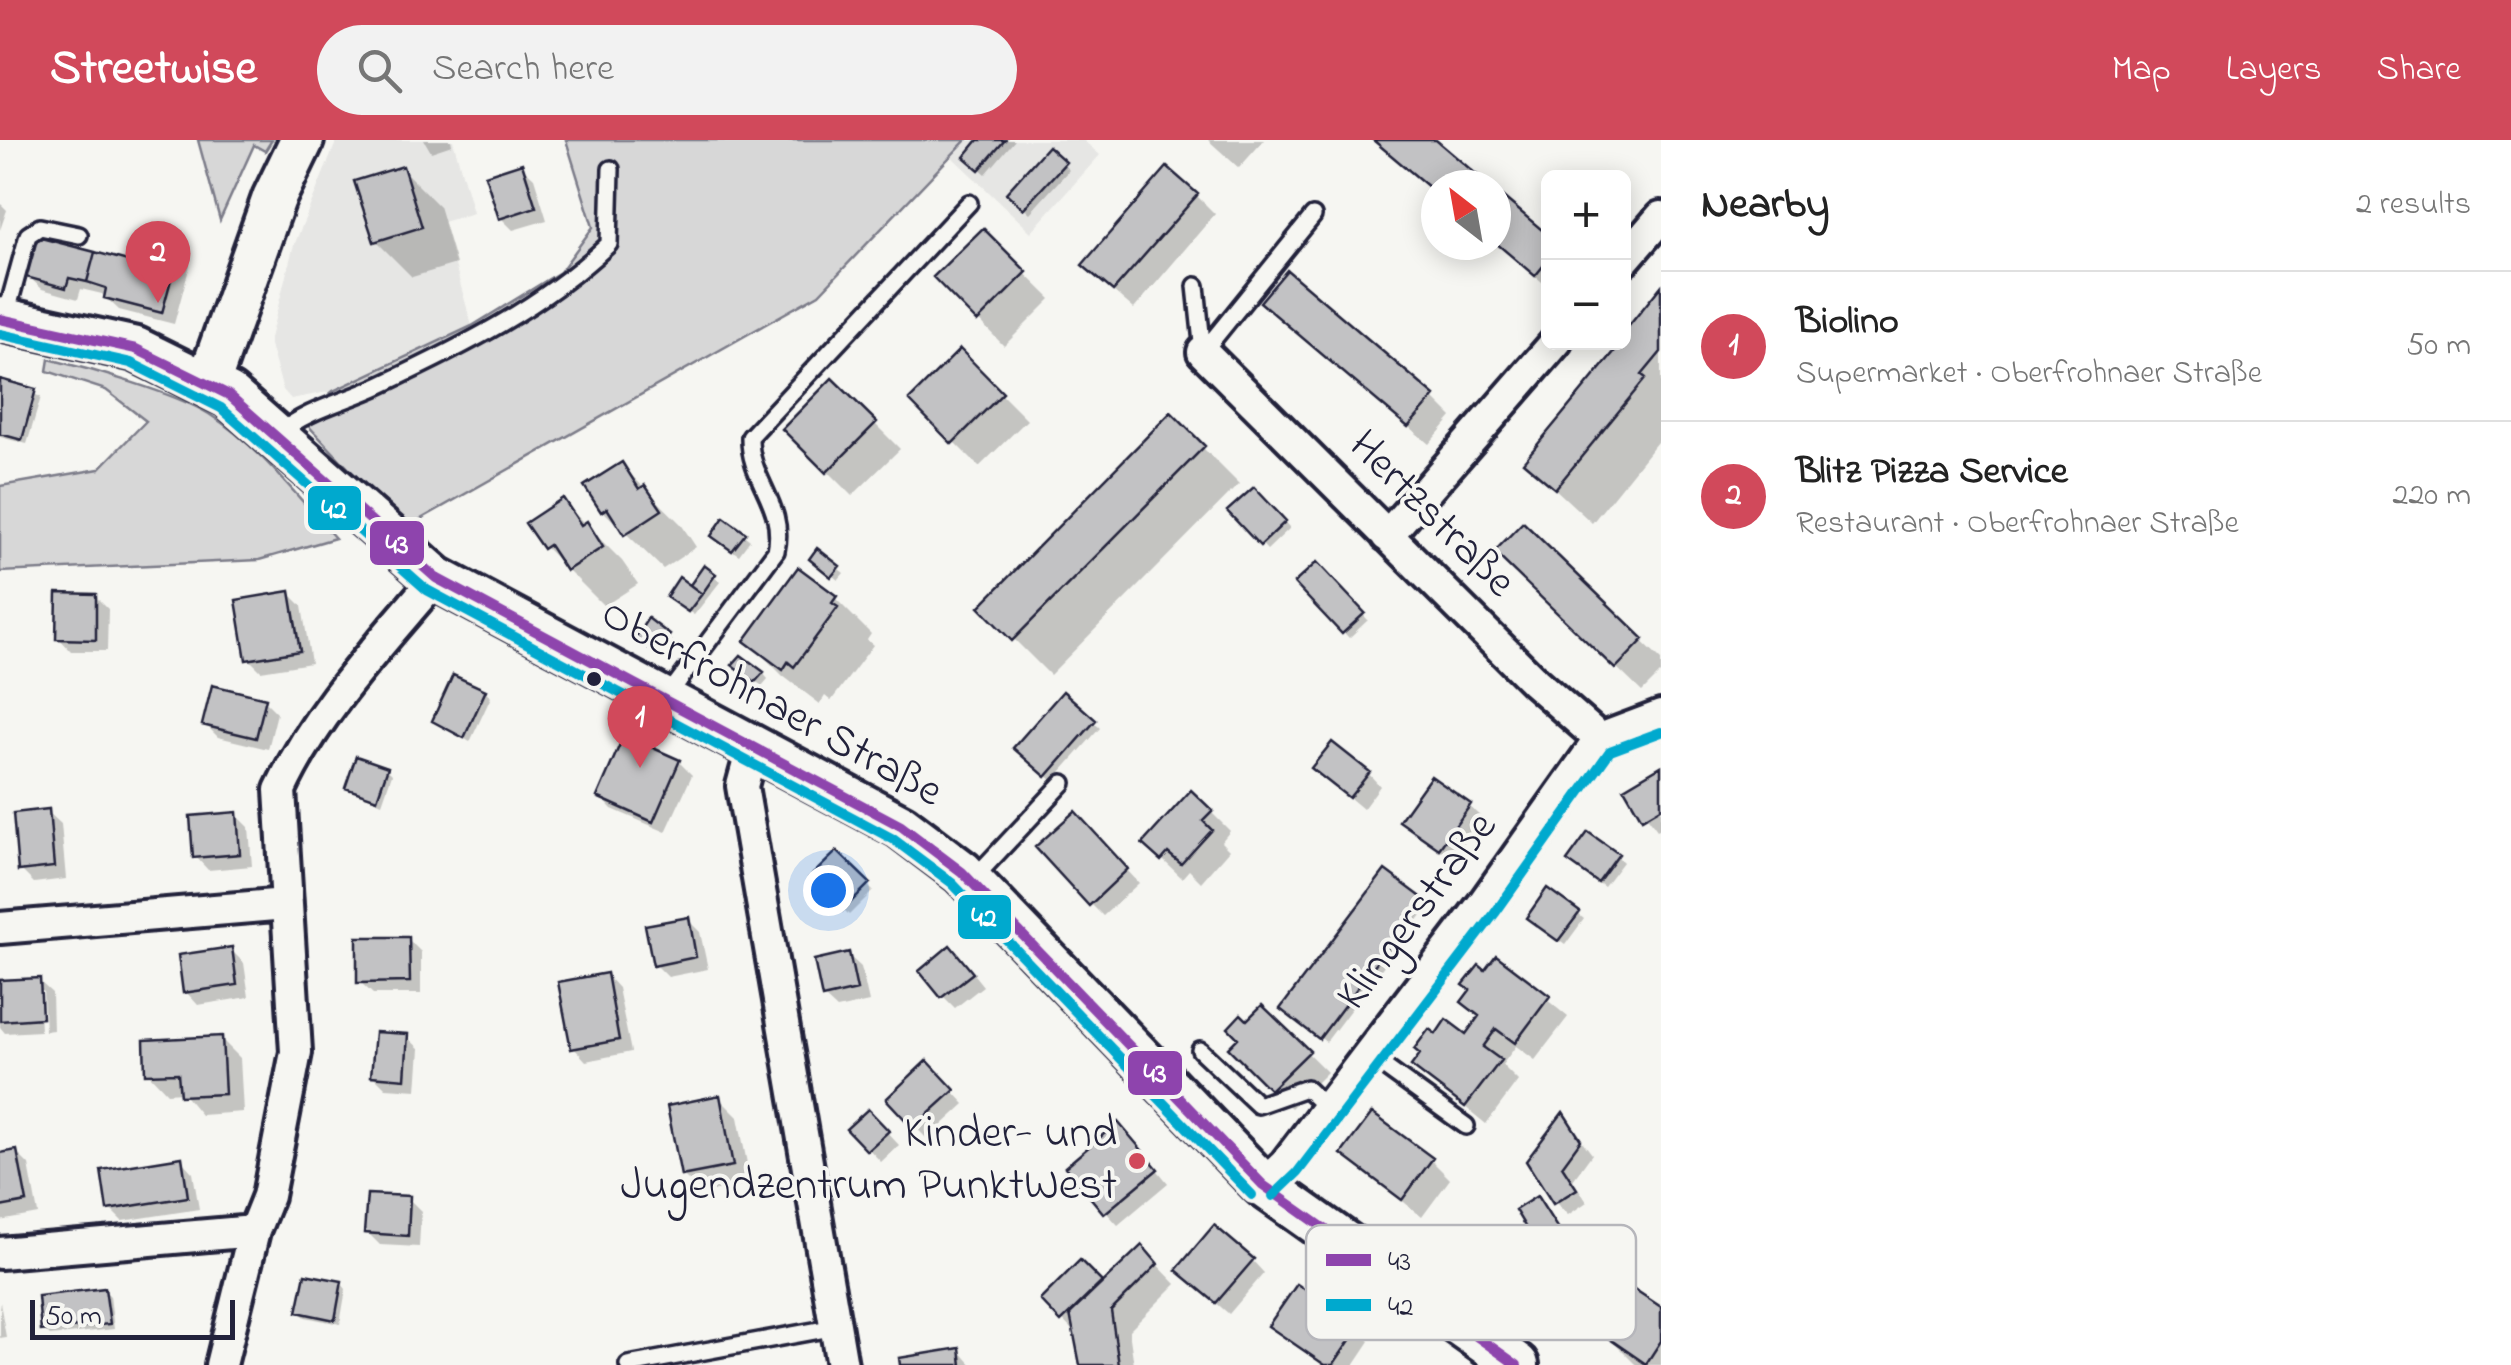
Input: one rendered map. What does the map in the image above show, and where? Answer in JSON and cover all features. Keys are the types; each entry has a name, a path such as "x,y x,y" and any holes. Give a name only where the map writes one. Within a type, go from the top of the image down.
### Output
{"main road":[{"path":"208,384 274,198 302,140"},
{"name":"Oberfrohnaer Straße","path":"3,319 136,349 208,384 278,434 436,578 901,826 971,881 1263,1184 1321,1225"},
{"name":"Oberfrohnaer Straße","path":"1482,1340 1517,1365"}],"street":[{"path":"1631,252 1661,216"},
{"path":"1388,536 1549,350"},
{"name":"Hertzstraße","path":"1203,352 1600,739"},
{"path":"222,1365 254,1232 268,1196 296,1052 280,790 295,758 352,677 436,578"},
{"path":"1600,739 1661,716"},
{"name":"Klingerstraße","path":"1263,1184 1285,1164 1368,1055 1600,739"},
{"path":"753,745 742,786 842,1365"},
{"path":"0,928 286,904"},
{"path":"0,1253 254,1232"}],"lane":[{"path":"278,434 302,414 339,405 482,337 566,284 609,244 611,169"},
{"path":"663,701 776,551 781,528 749,452 750,437 969,203"},
{"path":"1203,352 1313,216"},
{"path":"3,319 28,235 40,227 79,235"},
{"path":"1196,286 1203,352"},
{"path":"971,881 1063,782"},
{"path":"1200,1050 1258,1105 1306,1088 1327,1108"},
{"path":"1368,1055 1466,1126"},
{"path":"628,1365 836,1327"}],"shaded area":[{"path":"198,140 272,140 265,151 254,145 220,220"},
{"path":"337,140 453,140 473,213 443,222 472,326 333,391 291,399 283,390 269,342 293,248"},
{"path":"566,140 966,140 819,294 405,528 301,418 333,391 472,326 560,272 593,227"},
{"path":"966,140 1083,140 1100,155 1031,232 952,157"},
{"path":"49,359 154,390 209,414 260,456 335,538 259,560 0,572 0,486 99,469 146,421 106,390 47,371"}],"building":[{"path":"978,140 1005,140 979,170 964,157"},
{"path":"1373,140 1436,140 1471,170 1421,170 1421,180"},
{"path":"1048,146 1066,162 1023,209 1006,193"},
{"path":"522,163 536,207 499,219 485,175"},
{"path":"403,166 422,227 374,242 354,181"},
{"path":"1167,167 1198,194 1113,291 1082,265"},
{"path":"1511,204 1541,229 1541,269 1535,276 1511,256"},
{"path":"983,228 1027,272 977,322 933,277"},
{"path":"37,237 95,252 87,282 69,278 66,288 26,277"},
{"path":"141,240 179,250 162,313 104,298 106,288 87,282 95,252 135,263"},
{"path":"1287,270 1435,396 1408,427 1260,302"},
{"path":"1661,286 1661,352 1642,375 1646,378 1555,489 1523,462 1612,350 1631,350 1631,323"},
{"path":"960,349 1003,393 952,444 909,400"},
{"path":"832,378 877,422 826,473 782,429"},
{"path":"0,379 36,389 22,440 0,434"},
{"path":"1171,412 1205,446 1012,641 979,607"},
{"path":"622,462 639,489 645,485 662,510 624,535 607,508 601,512 584,486"},
{"path":"1254,487 1286,521 1260,546 1227,511"},
{"path":"563,498 581,525 587,521 603,547 566,571 549,545 543,549 525,523"},
{"path":"724,517 746,533 732,551 711,536"},
{"path":"1523,522 1644,639 1615,669 1494,552"},
{"path":"817,548 840,566 831,577 809,559"},
{"path":"1317,562 1365,613 1342,634 1294,583"},
{"path":"704,565 716,574 702,594 690,585"},
{"path":"798,567 837,596 832,603 838,607 794,667 788,662 783,670 744,641"},
{"path":"679,577 702,594 688,612 666,597"},
{"path":"290,591 300,651 246,660 236,600"},
{"path":"57,593 96,594 96,640 56,639"},
{"path":"648,618 670,635 656,653 635,638"},
{"path":"741,655 764,672 755,682 732,665"},
{"path":"453,675 486,690 464,738 432,721"},
{"path":"212,685 266,698 256,738 202,725"},
{"path":"1063,691 1096,720 1046,777 1013,748"},
{"path":"624,735 680,760 653,822 597,797"},
{"path":"1332,742 1370,772 1349,798 1311,768"},
{"path":"356,756 388,767 377,799 345,788"},
{"path":"1661,766 1661,808 1642,819 1624,788"},
{"path":"1431,776 1471,804 1439,849 1399,821"},
{"path":"1191,790 1213,811 1203,821 1212,830 1181,864 1168,853 1161,861 1142,844"},
{"path":"49,809 54,867 18,871 13,813"},
{"path":"1075,811 1128,869 1089,906 1035,847"},
{"path":"237,812 240,854 193,858 190,816"},
{"path":"1588,832 1619,854 1598,883 1567,861"},
{"path":"837,851 870,883 842,911 809,878"},
{"path":"1385,870 1424,899 1319,1039 1280,1009"},
{"path":"1547,888 1580,912 1558,941 1526,918"},
{"path":"689,917 696,957 653,966 645,925"},
{"path":"357,937 409,937 410,982 357,983"},
{"path":"950,945 973,973 941,998 919,971"},
{"path":"232,947 237,985 183,993 178,955"},
{"path":"849,952 857,990 822,998 814,960"},
{"path":"1496,955 1550,996 1515,1043 1496,1029 1483,1047 1501,1060 1465,1107 1411,1066 1420,1054 1414,1049 1429,1029 1436,1034 1446,1019 1466,1034 1479,1016 1461,1002 1470,990 1463,985 1479,965 1485,970"},
{"path":"607,973 619,1040 571,1049 558,982"},
{"path":"40,978 42,1018 0,1021 0,980"},
{"path":"1262,1005 1310,1051 1270,1090 1228,1048 1238,1038 1228,1028 1241,1014 1247,1020"},
{"path":"375,1032 408,1034 405,1079 371,1076"},
{"path":"222,1036 225,1094 180,1096 178,1073 145,1074 144,1040"},
{"path":"927,1060 955,1090 913,1128 886,1099"},
{"path":"720,1095 733,1166 681,1176 667,1106"},
{"path":"868,1109 889,1131 867,1151 846,1129"},
{"path":"1563,1112 1581,1140 1562,1166 1577,1189 1553,1204 1526,1161"},
{"path":"1372,1113 1433,1158 1402,1200 1341,1154"},
{"path":"1118,1122 1158,1169 1104,1214 1065,1167"},
{"path":"17,1150 27,1202 0,1207 0,1153"},
{"path":"182,1157 188,1197 107,1210 101,1170"},
{"path":"367,1194 410,1196 408,1236 364,1233"},
{"path":"1537,1196 1555,1225 1524,1225 1515,1210"},
{"path":"1214,1225 1254,1259 1216,1303 1176,1270"},
{"path":"1142,1245 1158,1264 1111,1311 1119,1365 1080,1365 1070,1314"},
{"path":"1080,1260 1102,1282 1061,1322 1040,1300"},
{"path":"305,1274 342,1281 335,1320 297,1312"},
{"path":"1297,1284 1306,1290 1306,1340 1350,1340 1333,1365 1325,1365 1268,1326"},
{"path":"105,1288 110,1324 41,1331 38,1296"},
{"path":"1636,1290 1661,1307 1661,1341 1646,1364 1611,1340 1636,1340"},
{"path":"960,1348 962,1365 900,1365 899,1358"}],"transit line":[{"name":"43","path":"0,319 136,349 229,395 436,578 901,826 962,872 1263,1185 1319,1225"},
{"name":"42","path":"0,334 131,363 221,408 427,590 893,839 952,883 1252,1195"},
{"name":"42","path":"1273,1196 1297,1173 1495,913 1610,751 1661,732"},
{"name":"43","path":"1482,1340 1517,1365"}],"place":[{"name":"Blitz Pizza Service","path":"158,303"},
{"name":"Biolino","path":"640,768"},
{"name":"Kinder- und Jugendzentrum PunktWest","path":"1137,1161"}]}
